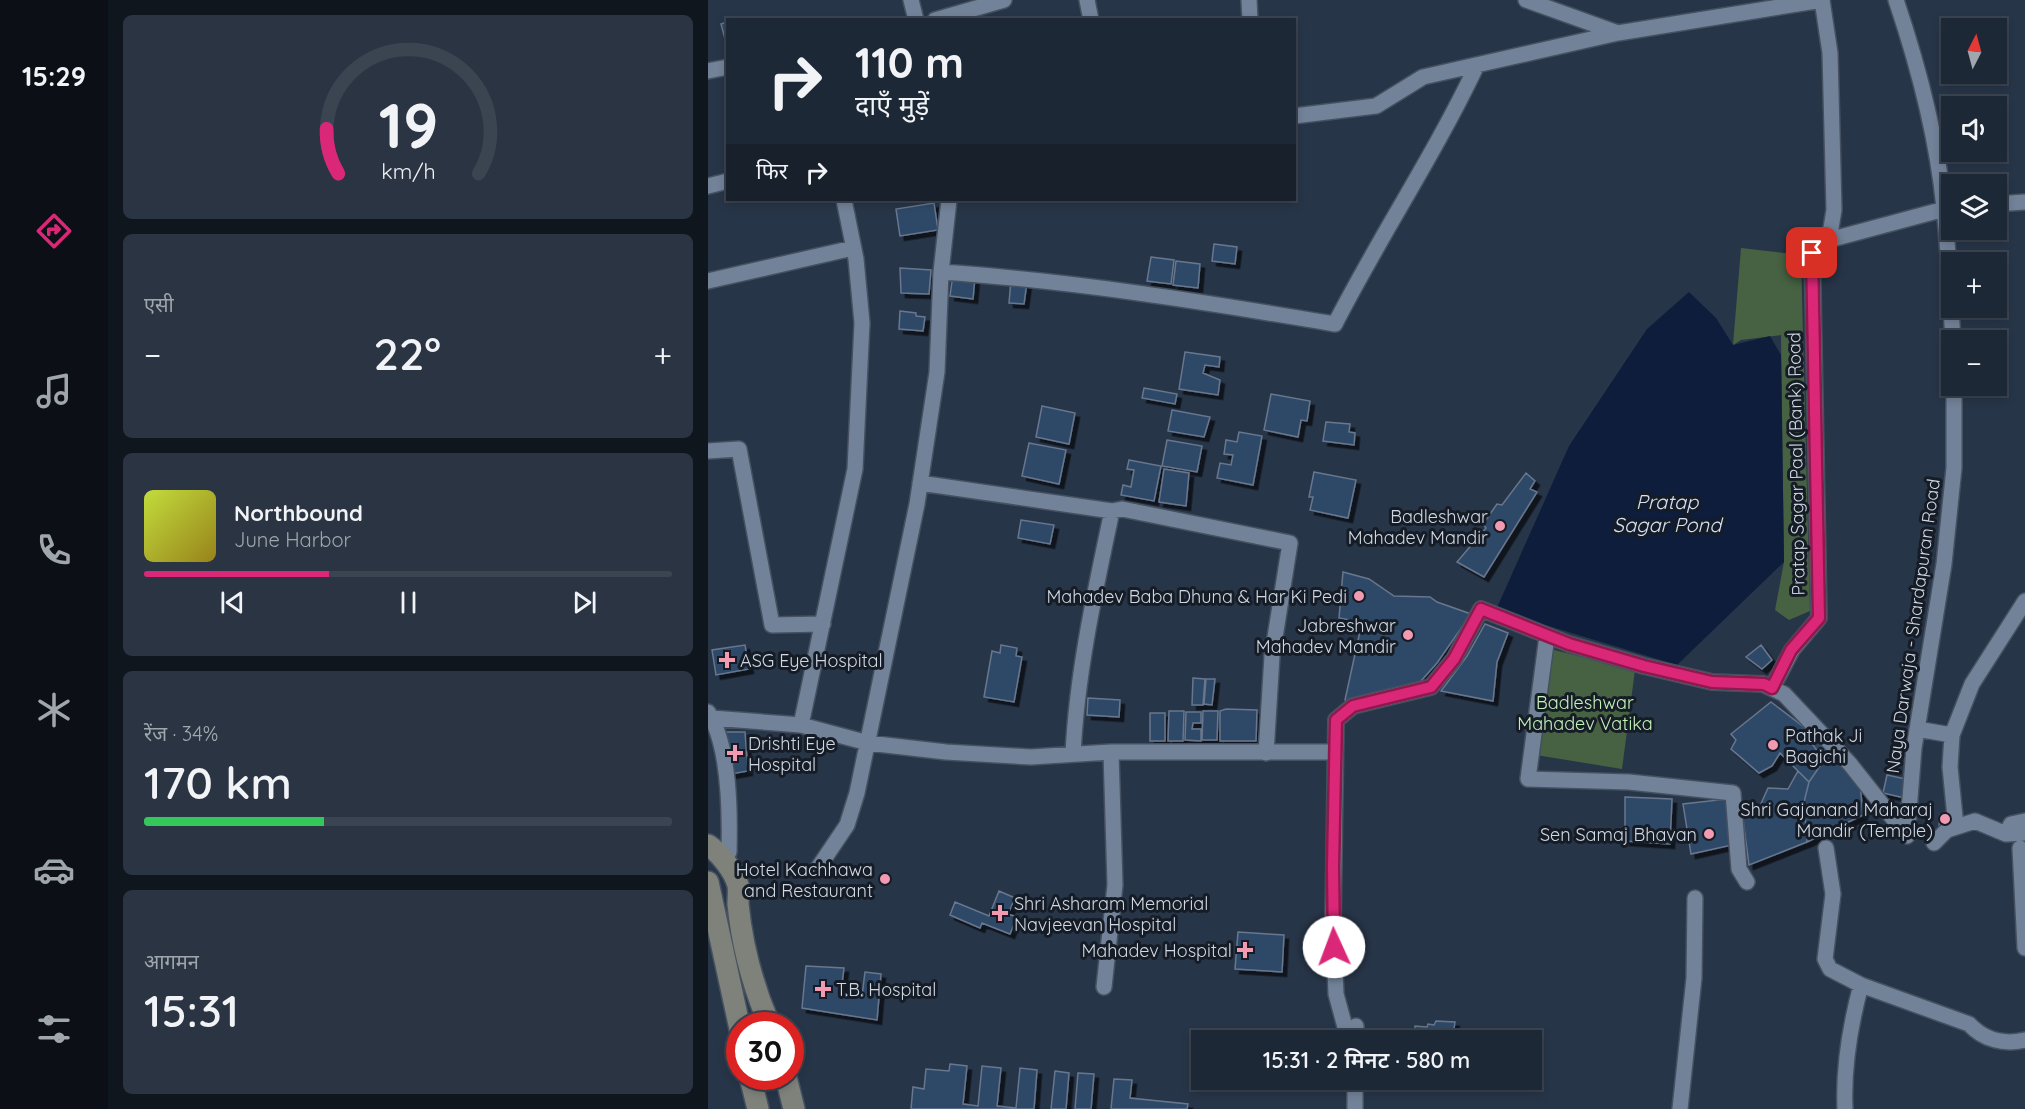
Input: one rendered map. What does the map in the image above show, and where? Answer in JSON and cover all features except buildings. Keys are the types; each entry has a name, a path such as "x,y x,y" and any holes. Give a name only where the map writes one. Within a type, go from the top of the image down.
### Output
{"main road":[{"path":"708,845 719,852 738,885 738,904 758,1000 764,1012"},
{"path":"708,852 724,875 752,1012"},
{"path":"708,882 736,1012"},
{"path":"753,1090 758,1109"},
{"path":"767,1090 771,1109"},
{"path":"789,1090 794,1109"}],"street":[{"path":"911,0 916,18"},
{"path":"942,18 1004,0"},
{"path":"1087,0 1091,18"},
{"path":"1249,0 1250,18"},
{"path":"1526,0 1618,33"},
{"path":"1296,116 1376,106 1423,77 1618,33 1676,25 1753,9 1822,0 1830,53 1834,210 1829,240 1941,209"},
{"path":"1896,0 1919,69 1941,174"},
{"path":"941,272 1035,278 1335,324 1368,259 1415,185 1477,65"},
{"path":"708,71 726,72"},
{"path":"708,186 726,182"},
{"path":"801,725 855,470 862,323 854,248 844,201"},
{"path":"818,868 847,825 868,743 920,483 937,372 941,272 950,201"},
{"path":"2007,203 2025,202"},
{"name":"Pratap Sagar Paal (Bank) Road","path":"1772,688 1791,650 1819,618 1812,242 1829,240"},
{"path":"1949,240 1953,330"},
{"path":"708,281 854,248"},
{"name":"Naya Darwaja - Shardapuran Road","path":"1772,688 1784,694 1850,764 1907,836 1917,729 1944,564 1954,468 1954,396"},
{"path":"708,452 739,449 772,625 823,624"},
{"path":"920,483 1112,511 1122,509 1290,543 1272,656 1266,753"},
{"path":"1073,754 1083,662 1112,511"},
{"path":"1956,827 1950,767 1952,735 1972,684 2025,601"},
{"path":"1351,1030 1336,994 1334,923 1336,720 1353,706 1431,687 1454,659 1481,609 1580,648 1703,680 1764,684 1772,688"},
{"path":"1547,636 1528,779 1629,782 1733,793 1739,869 1747,882"},
{"path":"729,852 729,787 710,715 801,725 868,743 946,753 1031,756 1111,752 1335,752"},
{"path":"1917,729 1952,735"},
{"path":"1104,987 1115,885 1111,752"},
{"path":"1934,843 1947,830 1975,820 2007,834 2025,833"},
{"path":"2007,834 2011,824 2025,820"},
{"path":"1826,848 1833,894 1825,959 1830,969 1861,985 1969,1024 1979,1035 1994,1040 2015,1042 2025,1040"},
{"path":"2020,848 2025,948"},
{"path":"1680,1109 1694,978 1695,898"},
{"path":"1845,1109 1844,1082 1850,1026 1861,985"},
{"path":"1355,1090 1355,1109"}],"green space":[{"path":"1741,248 1801,255 1810,611 1789,620 1775,610 1784,562 1781,335 1741,340 1733,345"},
{"name":"Badleshwar Mahadev Vatika","path":"1550,649 1635,670 1622,769 1536,755"}],"water":[{"name":"Pratap Sagar Pond","path":"1689,292 1716,318 1733,345 1770,336 1781,355 1784,562 1677,665 1496,610 1569,446 1647,329"}],"place":[{"name":"Badleshwar Mahadev Mandir","path":"1500,526"},
{"name":"Mahadev Baba Dhuna & Har Ki Pedi","path":"1359,596"},
{"name":"Jabreshwar Mahadev Mandir","path":"1408,635"},
{"name":"ASG Eye Hospital","path":"727,660"},
{"name":"Pathak Ji Bagichi","path":"1773,745"},
{"name":"Drishti Eye Hospital","path":"735,753"},
{"name":"Shri Gajanand Maharaj Mandir (Temple)","path":"1945,819"},
{"name":"Sen Samaj Bhavan","path":"1709,834"},
{"name":"Hotel Kachhawa and Restaurant","path":"885,879"},
{"name":"Shri Asharam Memorial Navjeevan Hospital","path":"1000,913"},
{"name":"Mahadev Hospital","path":"1245,950"},
{"name":"T.B. Hospital","path":"823,989"}],"route":[{"path":"1334,947 1333,806 1336,720 1353,706 1431,687 1454,659 1481,609 1569,644 1644,666 1712,682 1764,684 1772,688 1791,650 1819,618 1812,253"}]}
